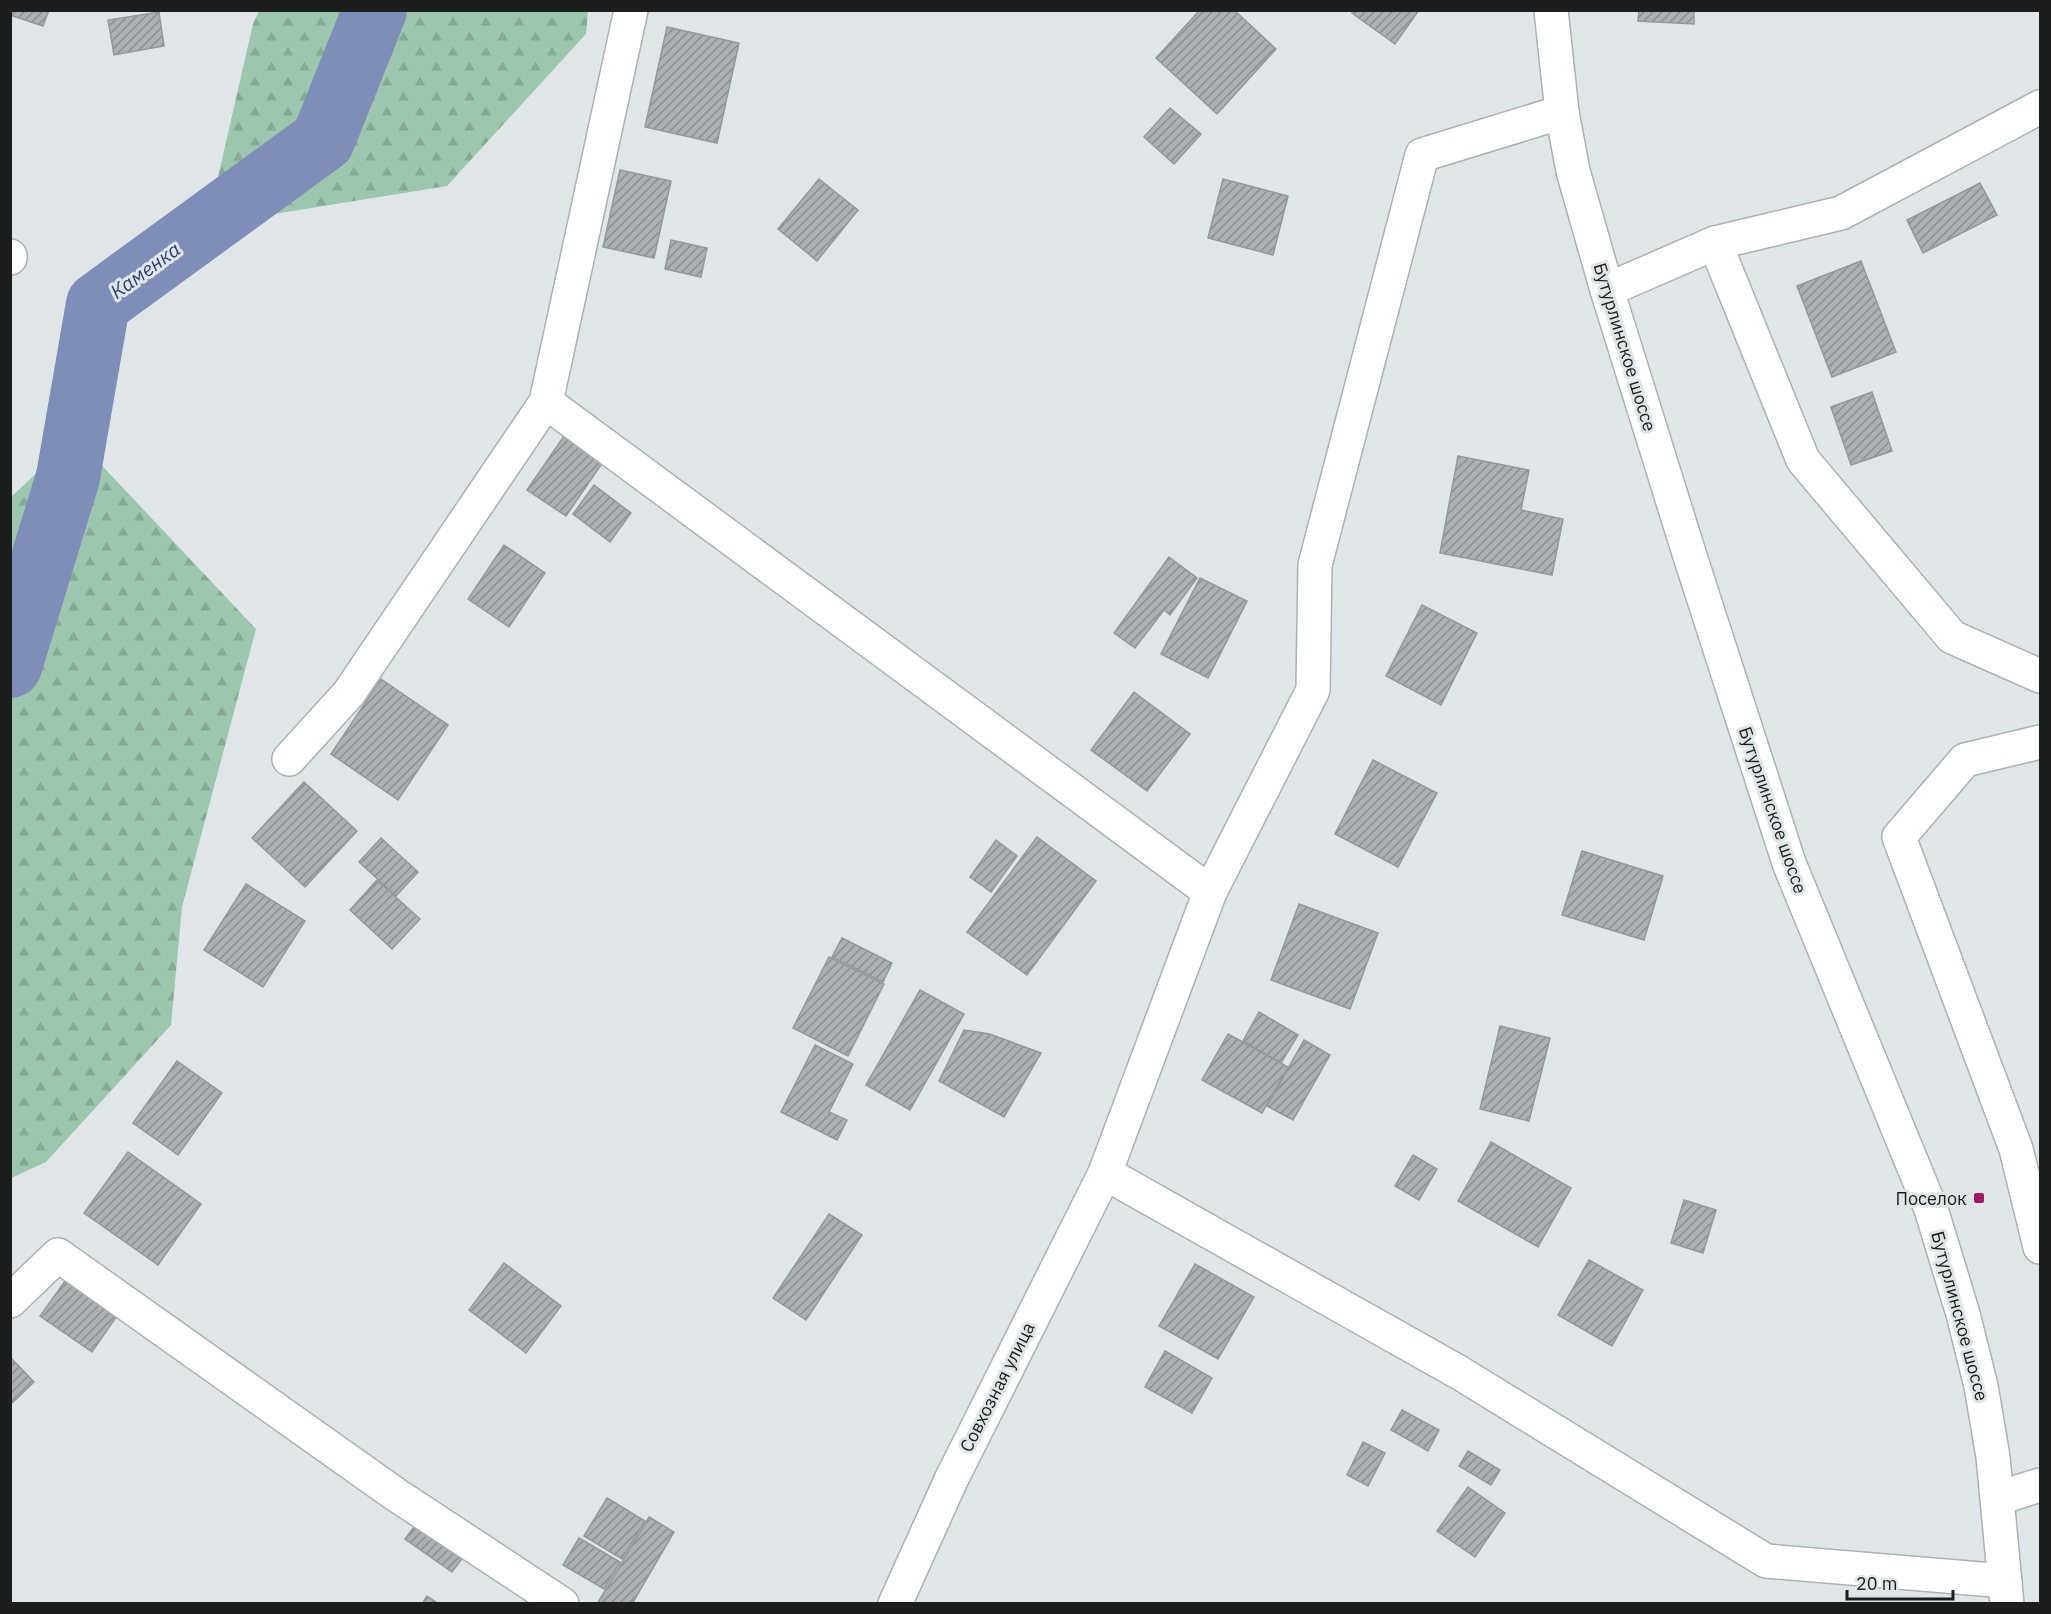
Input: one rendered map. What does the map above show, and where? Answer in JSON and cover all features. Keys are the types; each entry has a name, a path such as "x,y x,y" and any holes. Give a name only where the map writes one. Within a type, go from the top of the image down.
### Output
{"street":[{"path":"289,759 349,693 546,402 631,10"},
{"name":"Бутурлинское шоссе","path":"1551,10 1562,112 1573,171 1607,290 1689,553 1789,863 1931,1209 1963,1314 1981,1386 1993,1456 2006,1592"},
{"path":"1607,290 1715,243 1841,213 2040,107"},
{"name":"Совхозная улица","path":"895,1604 951,1480 1104,1173 1210,892 1313,690 1316,565 1422,155 1562,112"},
{"path":"1715,243 1803,460 1952,637 2040,676"},
{"path":"546,402 1210,892"},
{"path":"2040,742 1965,760 1899,837 2016,1149 2040,1247"},
{"path":"1104,1173 1460,1373 1766,1561 2006,1592"},
{"path":"10,1300 58,1255 395,1494 559,1603"},
{"path":"1998,1498 2040,1485"}],"green space":[{"path":"259,10 588,11 586,34 447,186 207,225 253,24"},
{"path":"75,437 256,629 182,907 171,1025 46,1162 11,1178 11,497"}],"building":[{"path":"10,10 49,10 43,26 10,15"},
{"path":"1200,10 1234,10 1276,49 1217,114 1156,58"},
{"path":"1354,10 1419,10 1395,44 1352,13"},
{"path":"1639,10 1694,10 1694,24 1638,21"},
{"path":"159,12 164,46 114,55 108,20"},
{"path":"667,27 739,43 717,143 645,127"},
{"path":"1170,108 1201,134 1174,164 1144,137"},
{"path":"620,170 671,181 654,258 603,247"},
{"path":"819,179 858,210 817,261 778,229"},
{"path":"1223,179 1288,196 1273,255 1208,238"},
{"path":"1980,183 1997,215 1923,253 1907,220"},
{"path":"671,240 707,248 701,277 665,269"},
{"path":"1861,261 1896,352 1832,377 1797,286"},
{"path":"1872,392 1892,451 1851,465 1831,407"},
{"path":"564,436 603,462 566,516 527,490"},
{"path":"1458,456 1529,470 1521,510 1563,519 1552,575 1440,553"},
{"path":"594,485 631,513 610,542 573,514"},
{"path":"504,545 545,573 509,627 468,599"},
{"path":"1169,557 1197,578 1170,615 1164,610 1135,648 1114,633"},
{"path":"1200,578 1247,601 1208,678 1161,654"},
{"path":"1422,605 1477,633 1441,705 1386,676"},
{"path":"381,679 448,725 398,800 331,754"},
{"path":"1134,692 1190,734 1147,791 1091,750"},
{"path":"1373,760 1437,793 1398,867 1335,834"},
{"path":"304,782 357,831 305,887 252,838"},
{"path":"1037,837 1096,881 1027,975 967,932"},
{"path":"381,838 418,872 396,896 359,862"},
{"path":"996,840 1017,856 991,892 970,877"},
{"path":"1582,851 1663,876 1644,940 1562,915"},
{"path":"377,880 420,919 392,949 350,910"},
{"path":"246,884 305,921 263,987 204,950"},
{"path":"1299,904 1378,933 1350,1009 1271,980"},
{"path":"842,938 892,963 883,982 832,957"},
{"path":"829,957 884,984 848,1056 793,1028"},
{"path":"920,990 964,1014 910,1110 866,1085"},
{"path":"1259,1012 1298,1035 1281,1063 1243,1041"},
{"path":"1500,1026 1550,1038 1529,1121 1480,1109"},
{"path":"964,1030 990,1034 1041,1053 1004,1117 939,1081"},
{"path":"1228,1034 1288,1067 1262,1113 1202,1080"},
{"path":"1304,1040 1330,1055 1293,1120 1267,1106"},
{"path":"815,1045 853,1064 829,1112 847,1120 837,1140 781,1112"},
{"path":"177,1061 222,1093 178,1155 133,1123"},
{"path":"1491,1142 1571,1188 1538,1247 1458,1201"},
{"path":"128,1152 201,1204 158,1265 84,1213"},
{"path":"1413,1155 1437,1169 1419,1200 1395,1186"},
{"path":"1684,1200 1716,1210 1703,1253 1671,1243"},
{"path":"829,1214 862,1235 806,1320 773,1298"},
{"path":"1589,1260 1643,1290 1612,1346 1558,1315"},
{"path":"504,1263 561,1306 526,1353 469,1310"},
{"path":"1195,1264 1254,1297 1218,1359 1159,1326"},
{"path":"68,1277 119,1313 92,1352 40,1316"},
{"path":"1165,1351 1212,1378 1192,1413 1145,1387"},
{"path":"10,1357 34,1382 10,1405"},
{"path":"1402,1410 1439,1430 1428,1451 1391,1430"},
{"path":"1363,1442 1385,1453 1368,1486 1347,1475"},
{"path":"1468,1451 1500,1470 1491,1485 1459,1466"},
{"path":"1468,1487 1505,1513 1475,1557 1437,1531"},
{"path":"607,1498 645,1521 622,1559 584,1536"},
{"path":"423,1515 470,1548 452,1572 405,1539"},
{"path":"649,1517 674,1532 632,1604 597,1604"},
{"path":"579,1538 620,1562 604,1589 563,1565"},
{"path":"427,1596 439,1604 422,1604"}],"waterway":[{"name":"Каменка","path":"10,666 68,477 98,304 323,140 375,10"}],"place":[{"name":"Поселок","path":"1979,1198"}]}
